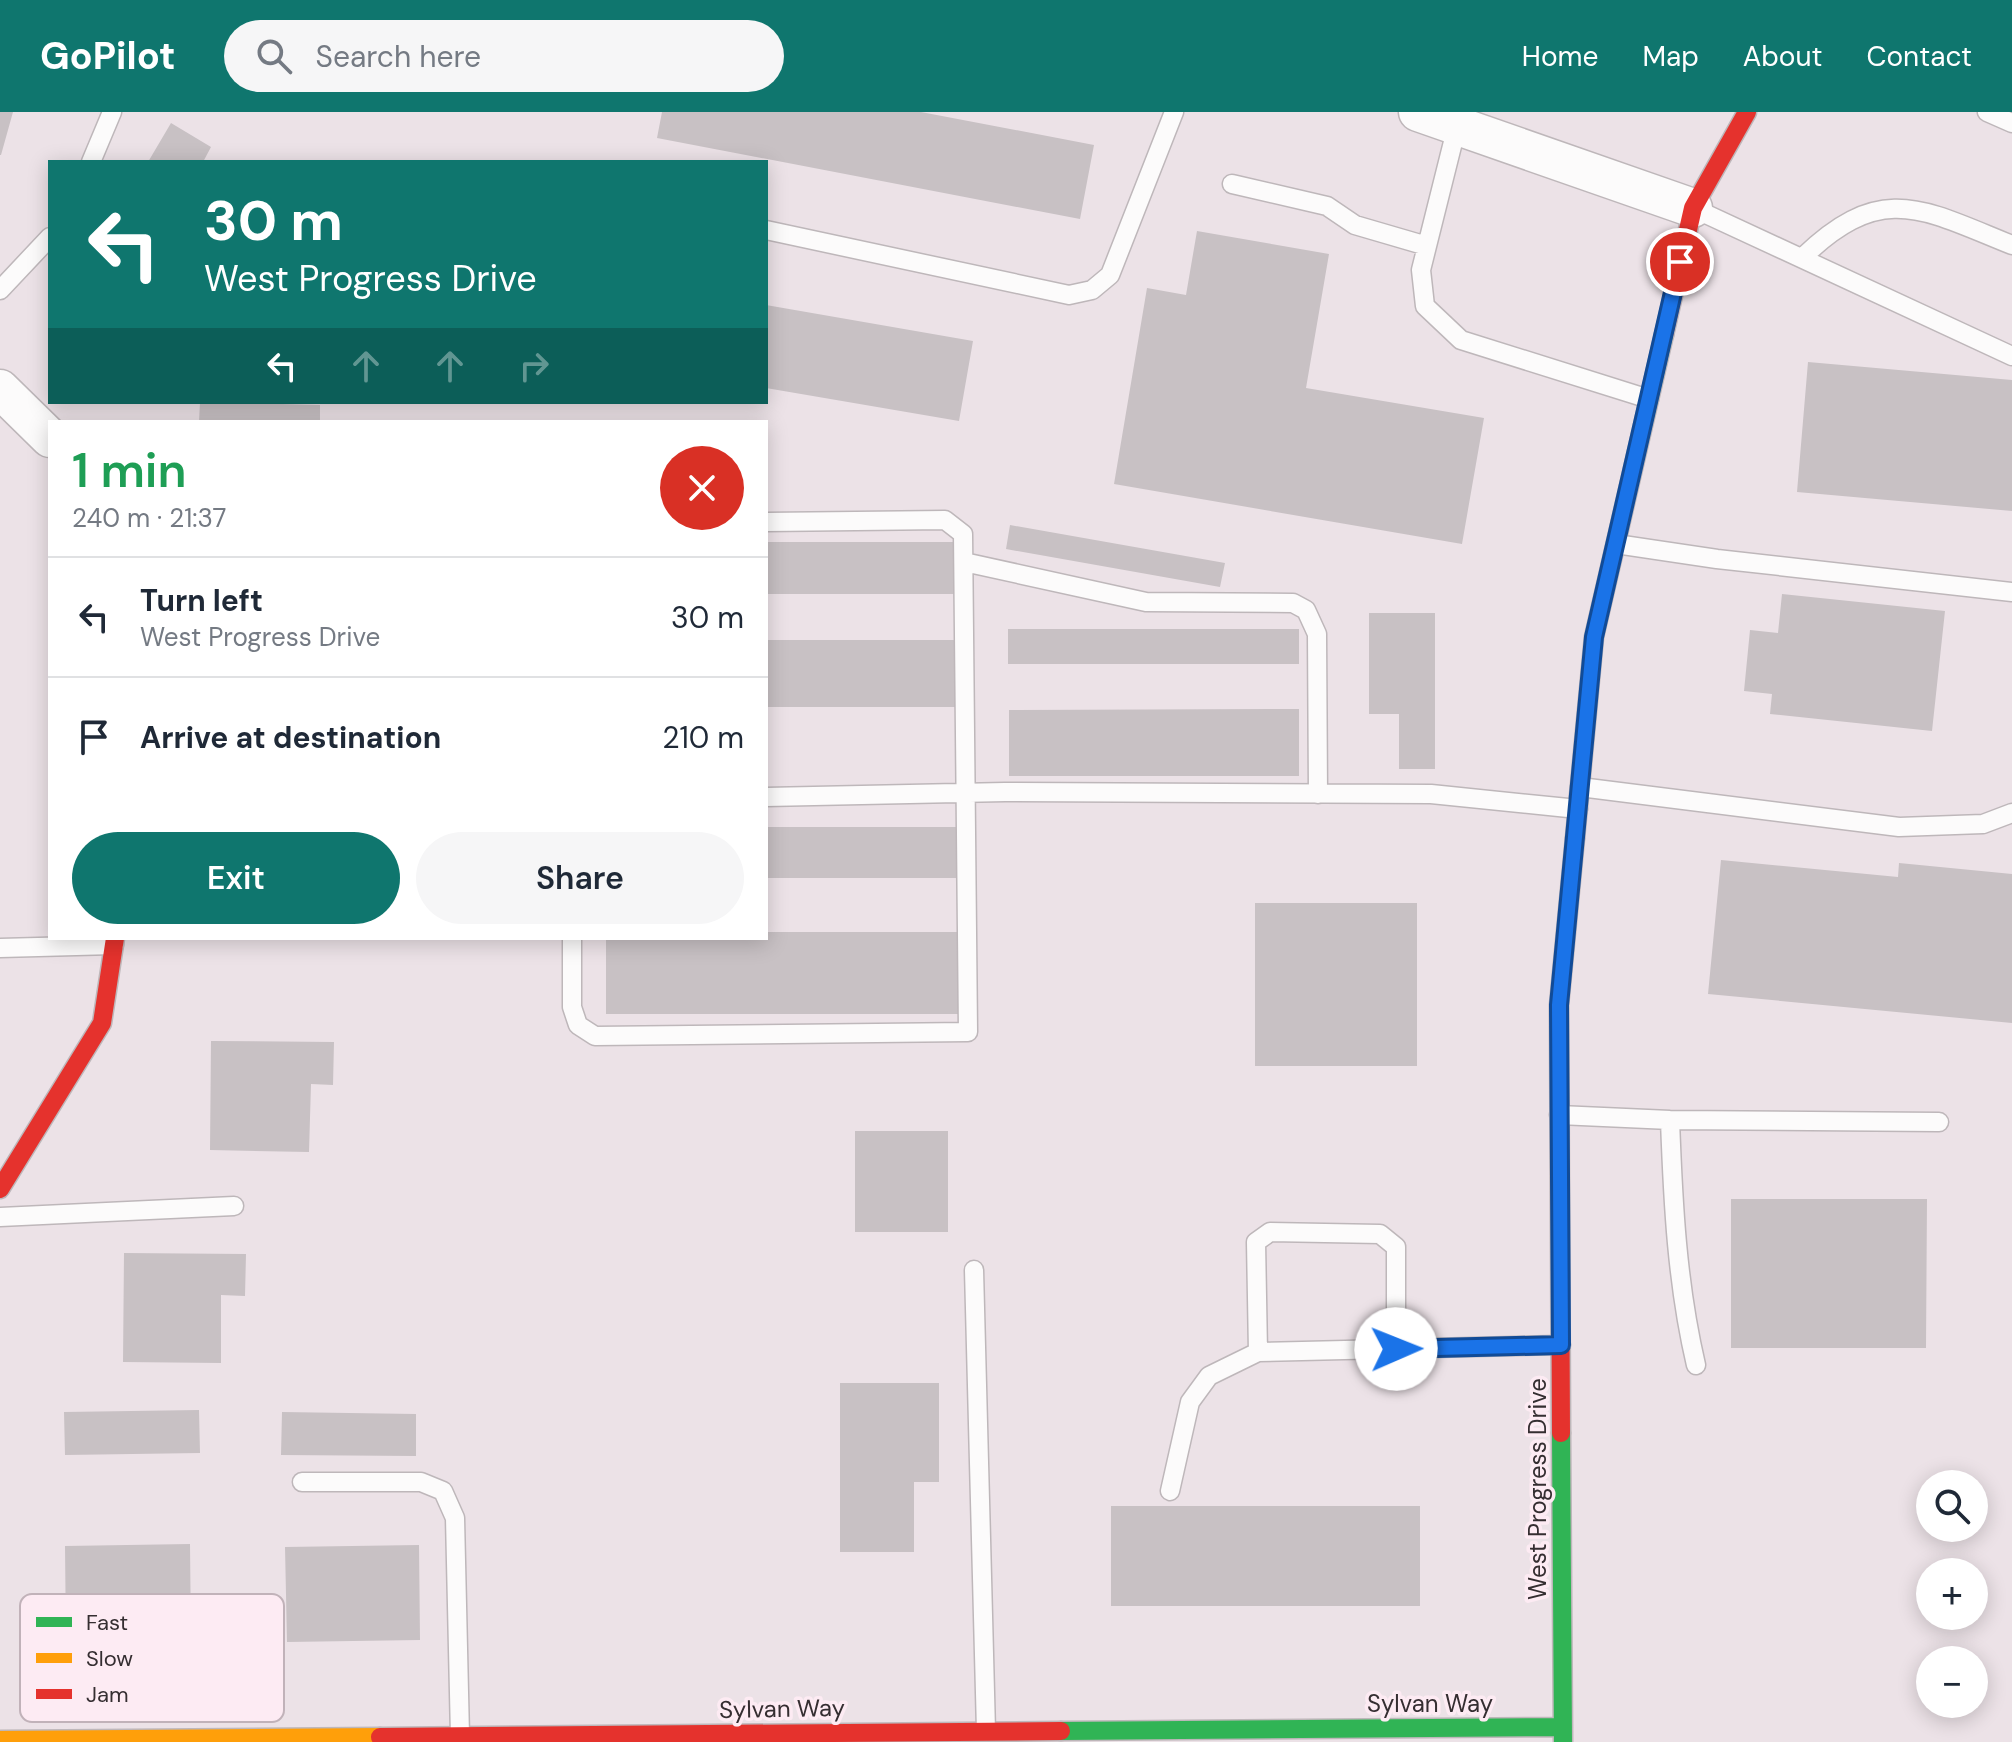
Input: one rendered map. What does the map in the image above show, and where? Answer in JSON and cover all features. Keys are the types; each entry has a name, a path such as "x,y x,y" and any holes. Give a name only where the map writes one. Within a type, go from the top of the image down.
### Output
{"street":[{"path":"1418,112 1693,208"},
{"name":"West Progress Drive","path":"1563,1734 1559,1005 1594,637 1693,208 1747,112"},
{"path":"0,389 48,436"},
{"path":"0,1189 102,1023 114,942"},
{"name":"Sylvan Way","path":"0,1740 460,1736 823,1738 986,1731 1563,1734"}],"lane":[{"path":"92,160 112,112"},
{"path":"768,230 1069,295 1092,290 1110,275 1174,112"},
{"path":"1987,112 2012,123"},
{"path":"1457,126 1421,270 1425,306 1461,340 1649,399"},
{"path":"1232,184 1327,206 1355,225 1427,246"},
{"path":"1693,208 2012,356"},
{"path":"1803,257 1833,228 1860,214 1896,209 1927,211 2012,245"},
{"path":"0,290 48,239"},
{"path":"572,940 572,1007 578,1025 595,1036 968,1032 963,534 945,520 768,522"},
{"path":"1616,544 1717,559 2012,592"},
{"path":"964,562 1146,602 1293,603 1306,610 1317,634 1318,794"},
{"path":"1580,787 1899,827 1983,824 2012,813"},
{"path":"768,797 1005,792 1431,794 1578,809"},
{"path":"0,948 114,942"},
{"path":"1559,1115 1670,1120 1939,1122"},
{"path":"1670,1120 1673,1205 1684,1315 1696,1365"},
{"path":"0,1217 234,1206"},
{"path":"1258,1352 1256,1242 1270,1232 1380,1234 1396,1247 1396,1349"},
{"path":"974,1270 986,1731"},
{"path":"1170,1491 1190,1402 1209,1376 1258,1352 1561,1345"},
{"path":"302,1482 421,1482 443,1491 455,1518 460,1736"}],"building":[{"path":"0,112 13,112 1,155 0,155"},
{"path":"662,112 921,112 1094,145 1080,219 657,138"},
{"path":"171,123 211,147 204,160 149,160"},
{"path":"1197,231 1329,254 1306,388 1484,418 1462,544 1114,484 1147,288 1186,295"},
{"path":"768,305 973,341 959,421 768,388"},
{"path":"1808,362 2012,380 2012,511 1797,492"},
{"path":"200,404 320,405 320,420 199,420"},
{"path":"1010,525 1225,563 1220,587 1006,549"},
{"path":"768,542 959,542 959,594 768,594"},
{"path":"1782,594 1945,611 1932,731 1770,714 1772,694 1744,691 1750,630 1778,633"},
{"path":"1369,613 1435,613 1435,769 1399,769 1399,714 1369,714"},
{"path":"1008,629 1299,629 1299,664 1008,664"},
{"path":"768,640 960,640 960,707 768,707"},
{"path":"1299,709 1299,776 1009,776 1009,710"},
{"path":"768,827 961,827 961,878 768,878"},
{"path":"1721,860 1898,877 1899,863 2012,874 2012,1023 1708,994"},
{"path":"1255,903 1417,903 1417,1066 1255,1066"},
{"path":"768,932 961,932 961,1014 606,1014 606,940 768,940"},
{"path":"211,1041 334,1042 333,1085 311,1084 309,1152 210,1150"},
{"path":"855,1131 948,1131 948,1232 855,1232"},
{"path":"1731,1199 1927,1199 1926,1348 1731,1348"},
{"path":"124,1253 246,1254 245,1296 221,1295 221,1363 123,1362"},
{"path":"840,1383 939,1383 939,1482 914,1482 914,1552 840,1552"},
{"path":"199,1410 200,1453 65,1455 64,1412"},
{"path":"282,1412 416,1414 416,1456 281,1455"},
{"path":"1111,1506 1420,1506 1420,1606 1111,1606"},
{"path":"190,1544 191,1594 65,1594 65,1546"},
{"path":"419,1545 420,1640 287,1642 285,1547"}],"traffic: fast":[{"path":"1575,838 1594,637 1664,335"},
{"path":"1561,1433 1563,1742"},
{"path":"1061,1731 1563,1727"}],"traffic: slow":[{"path":"0,1740 380,1737"}],"traffic: jam":[{"path":"1664,335 1693,208 1747,112"},
{"path":"1561,1433 1559,1005 1575,838"},
{"path":"0,1189 102,1023 115,940"},
{"path":"380,1737 1061,1731"}],"route":[{"path":"1396,1349 1561,1345 1559,1005 1594,637 1680,262"}]}
